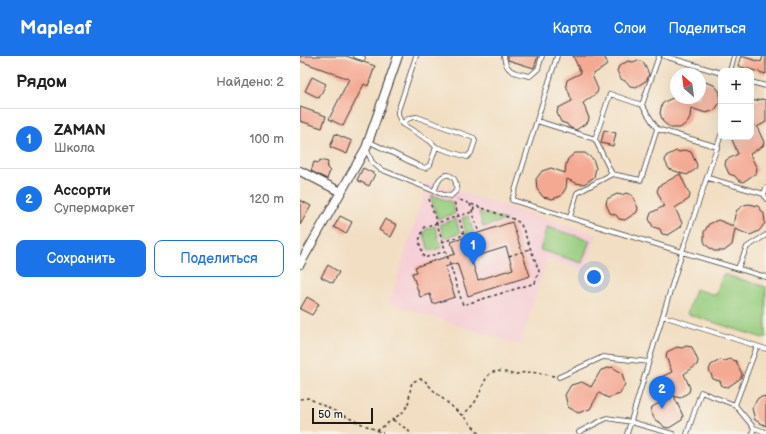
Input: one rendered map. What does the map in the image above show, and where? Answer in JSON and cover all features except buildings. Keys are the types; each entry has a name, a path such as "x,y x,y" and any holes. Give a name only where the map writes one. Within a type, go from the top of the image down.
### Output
{"street":[{"path":"300,264 367,144 398,56"},
{"path":"300,171 341,192"}],"lane":[{"path":"356,56 362,58"},
{"path":"402,124 407,119 417,117 474,138 475,141 472,154 467,157 436,147 430,141 402,124 398,111 416,56"},
{"path":"504,56 505,64 508,69 530,76 538,69 542,56"},
{"path":"557,56 512,200 766,277"},
{"path":"642,105 659,56"},
{"path":"664,56 718,72"},
{"path":"731,68 734,56"},
{"path":"754,83 766,86"},
{"path":"612,174 595,139 610,94 642,105 657,129 718,147"},
{"path":"536,121 595,139"},
{"path":"570,217 577,193 612,174 641,180 657,129"},
{"path":"627,434 682,252 720,140"},
{"path":"367,144 425,168 430,165 436,147"},
{"path":"367,144 372,162 380,169 434,191 447,196 454,194 457,186 454,178 451,176 446,176 440,179 434,191"},
{"path":"708,178 765,196 766,188"},
{"path":"738,268 747,247 766,234"},
{"path":"663,316 766,349"},
{"path":"735,405 757,346"},
{"path":"559,377 604,357 649,362"},
{"path":"687,434 701,392 735,405 754,428 766,432"},
{"path":"579,432 607,418 631,422 673,434"},
{"path":"752,434 754,428"}],"path":[{"path":"429,199 442,242 446,251 462,305 534,283 539,271 520,223 513,219 453,198 464,235 442,242"},
{"path":"470,204 479,233"},
{"path":"446,251 424,258 419,241 424,227 472,212 475,206"},
{"path":"509,256 531,249"},
{"path":"462,416 475,402 488,374 495,371 514,375 532,371 559,377"},
{"path":"377,430 403,412 408,405 412,382 420,379 424,380 432,390 480,434"},
{"path":"300,399 308,398 384,433"},
{"path":"393,420 412,434"}],"shaded area":[{"path":"428,182 597,235 585,271 547,259 520,345 389,303"}],"green space":[{"path":"432,195 452,202 455,214 438,219 431,198"},
{"path":"479,212 506,220 483,227"},
{"path":"468,216 474,234 467,237 462,218"},
{"path":"456,219 460,233 444,238 440,224"},
{"path":"435,226 441,248 429,251 424,234 426,229"},
{"path":"547,227 590,240 582,263 540,250"},
{"path":"723,274 766,287 766,339 687,314 695,289 716,295"}],"place":[{"name":"ZAMAN","path":"473,265"},
{"name":"Ассорти","path":"662,409"}]}
